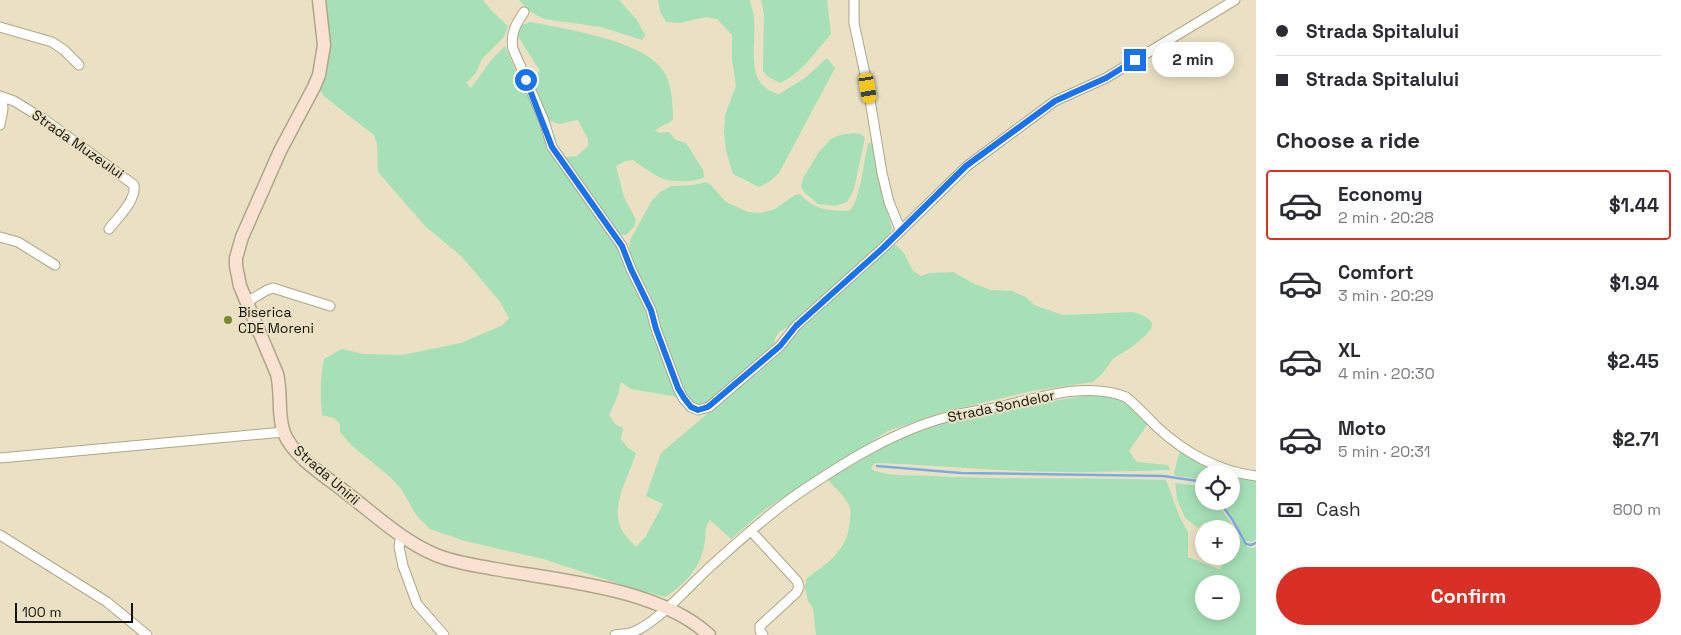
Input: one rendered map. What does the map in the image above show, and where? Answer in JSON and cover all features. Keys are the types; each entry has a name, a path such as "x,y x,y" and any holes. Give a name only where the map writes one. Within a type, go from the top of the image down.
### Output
{"main road":[{"path":"284,432 281,421 280,389 277,374 247,302 236,266 238,249 280,151 319,75 324,45 320,0"},
{"name":"Strada Unirii","path":"284,432 291,444 318,471 401,535 422,548 448,559 593,586 641,598 668,608 686,618 708,635"}],"street":[{"path":"854,0 854,23 868,88 882,172 889,202 900,229"},
{"path":"524,12 513,29 513,49 544,122 552,147 622,246 651,310 678,388 691,407 704,410 780,346 796,326 876,254 966,166 1055,101 1106,78 1235,0"},
{"path":"0,27 52,42 64,50 79,65"},
{"path":"0,125 3,109 1,97"},
{"name":"Strada Muzeului","path":"1,97 14,102 45,120 134,185 135,192 131,200 109,228"},
{"path":"0,238 18,242 55,265"},
{"path":"247,302 273,288 330,306"},
{"name":"Strada Sondelor","path":"632,634 654,620 750,531 792,498 866,452 922,424 952,415 990,410 1060,393 1091,390 1112,393 1126,397 1158,427 1197,457 1240,475 1256,476"},
{"name":"Strada Unirii","path":"0,458 284,432"},
{"path":"750,531 797,581 799,587 796,593 760,626 760,631 763,635"},
{"path":"0,535 107,602 147,635"},
{"path":"401,535 399,547 403,566 416,604 444,635"},
{"path":"615,635 632,634"}],"green space":[{"path":"323,0 483,0 508,26 504,37 482,59 476,73 466,83 471,88 492,59 505,46 551,150 620,249 621,258 640,289 662,349 668,375 678,397 631,389 621,382 618,395 609,415 615,424 623,428 621,439 628,448 636,453 621,492 618,513 619,523 623,532 636,547 646,536 663,504 646,496 661,453 761,368 799,328 891,245 896,245 904,253 913,271 921,276 930,273 953,272 991,290 1012,291 1026,297 1034,305 1063,315 1133,312 1150,321 1152,323 1151,329 1132,347 1114,358 1093,382 1032,391 940,413 888,431 767,508 731,539 710,520 706,528 703,550 697,566 680,586 665,597 543,559 465,541 430,529 417,516 401,489 389,476 351,445 340,432 340,424 334,418 322,415 321,387 324,359 342,349 363,354 402,355 461,343 503,325 509,318 500,302 461,256 425,226 378,172 377,144 374,135 325,97 320,90 322,83"},
{"path":"519,0 619,0 637,20 645,35 642,40 601,27 544,19 529,11"},
{"path":"658,0 750,0 754,17 754,63 756,73 760,82 768,89 779,94 805,78 827,58 835,68 779,173 769,182 759,187 733,174 726,151 725,115 736,86 732,59 732,35 717,19 706,17 680,23 666,22 660,11"},
{"path":"761,0 827,0 831,34 802,68 780,83 767,76 763,71 764,14"},
{"path":"530,22 583,32 622,44 654,61 667,77 673,109 673,120 655,131 659,133 669,132 676,140 686,143 703,170 704,177 689,181 665,179 633,160 625,161 616,166 624,197 636,220 634,227 626,235 621,235 599,209 565,161 566,157 577,156 588,146 588,139 578,120 559,124 544,119 529,80 540,71 517,35 522,25"},
{"path":"853,133 861,134 865,138 854,189 847,202 835,206 818,204 801,187 803,178 819,152 831,139"},
{"path":"873,141 881,190 892,228 889,235 830,292 788,327 779,332 774,346 711,403 699,406 693,403 681,390 668,345 660,330 657,313 649,292 635,270 629,256 630,240 651,202 660,192 671,186 693,185 706,182 726,202 748,212 761,213 775,209 795,195 800,194 817,207 828,210 849,211 859,190 868,144"},
{"path":"1098,394 1121,400 1132,407 1149,422 1129,451 1137,462 1168,465 1170,470 1043,472 874,463 871,469 877,472 909,475 1166,480 1180,518 1188,532 1188,557 1195,560 1195,565 1209,565 1219,569 1223,565 1240,565 1240,537 1247,547 1256,547 1256,635 816,635 813,608 808,601 805,587 806,579 836,554 846,539 850,519 848,504 828,480 854,462 883,446 942,421"},
{"path":"1181,451 1210,465 1195,465 1195,479 1176,476 1174,474"},
{"path":"1240,479 1256,481 1256,540 1252,542 1246,541 1240,530 1240,520 1234,520 1227,510 1240,510"},
{"path":"1175,483 1195,485 1195,510 1222,510 1229,520 1195,520 1195,526 1185,518 1177,499"}],"waterway":[{"path":"877,466 961,473 1163,476 1195,481"},
{"path":"1226,510 1246,544 1256,543"}],"place":[{"name":"Biserica CDE Moreni","path":"228,320"}],"route":[{"path":"526,80 544,122 552,147 622,246 631,269 646,297 678,388 691,407 704,410 780,346 796,326 883,248 900,229 966,166 1055,101 1106,78 1135,60"}]}
